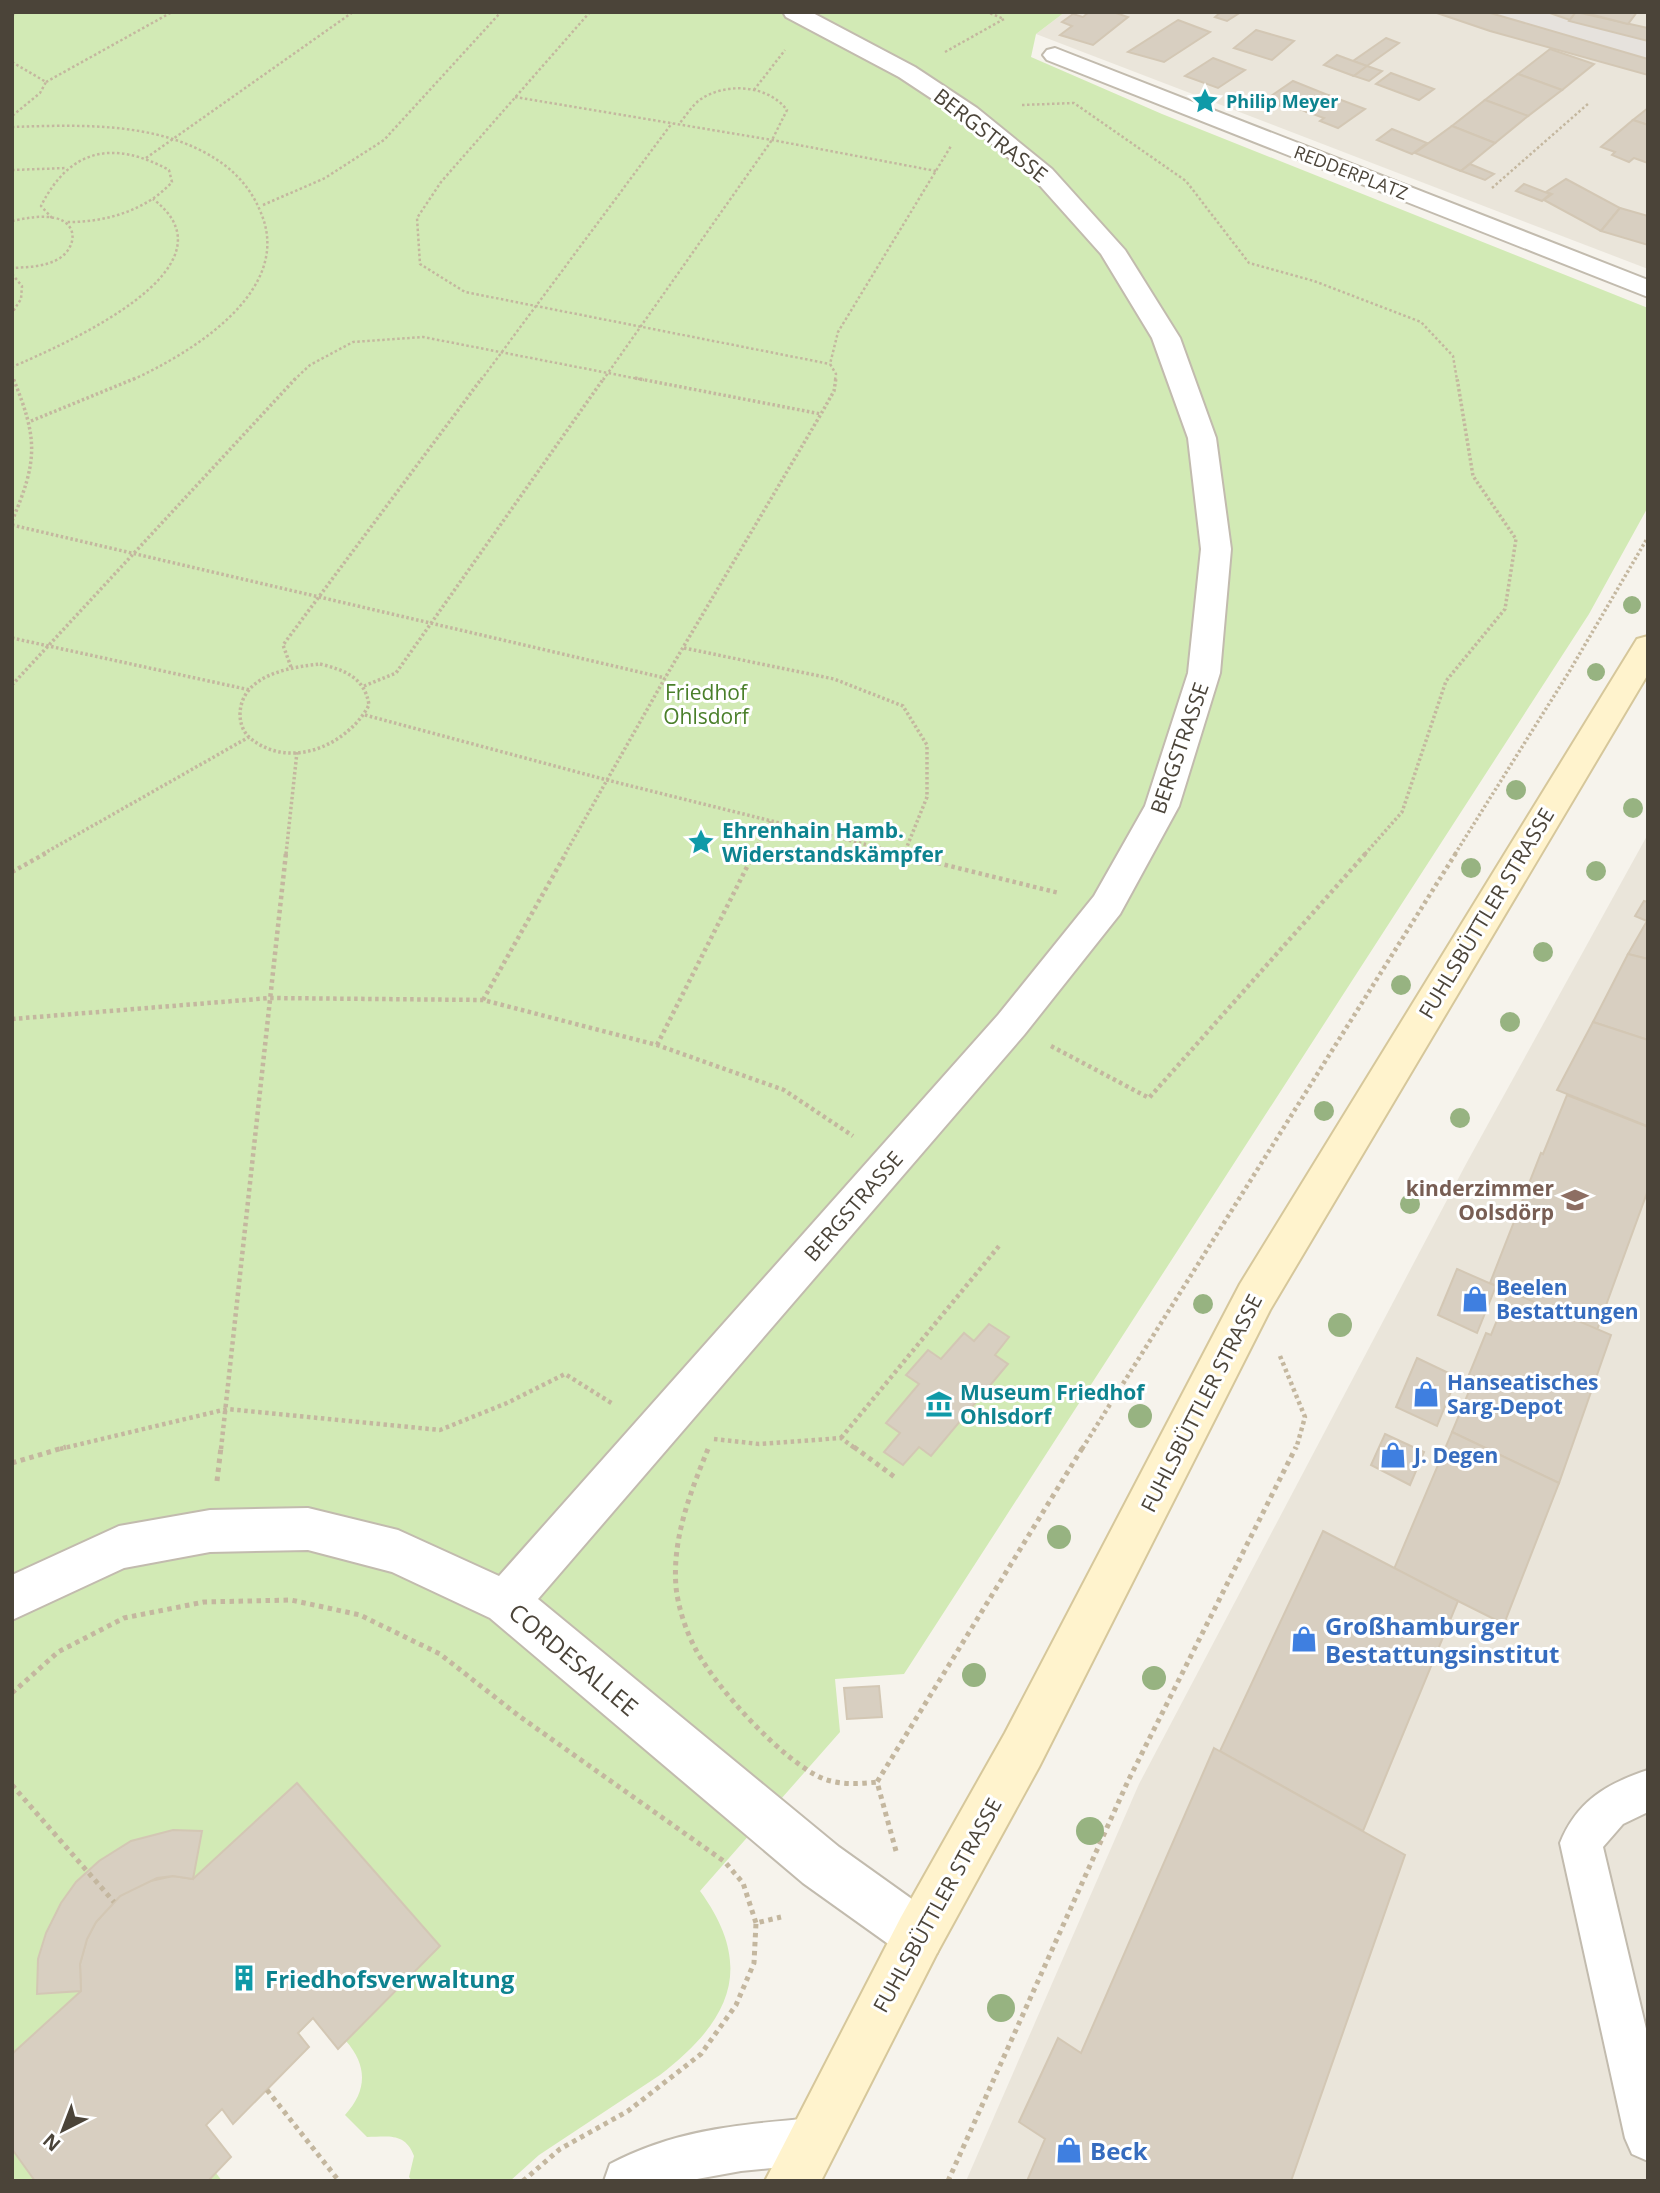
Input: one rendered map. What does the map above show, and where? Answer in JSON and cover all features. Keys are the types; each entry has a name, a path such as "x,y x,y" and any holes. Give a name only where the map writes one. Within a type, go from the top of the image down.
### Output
{"main road":[{"name":"FUHLSBÜTTLER STRASSE","path":"802,2161 919,1935 1022,1750 1255,1297 1648,647"}],"street":[{"name":"BERGSTRASSE","path":"506,1602 1011,1025 1107,905 1162,806 1205,673 1216,549 1202,438 1166,338 1112,250 1043,174 970,113 907,72 802,16"},
{"name":"REDDERPLATZ","path":"1055,55 1648,289"},
{"name":"CORDESALLEE","path":"12,1598 119,1547 210,1531 308,1529 398,1552 506,1602 821,1865 919,1935"}],"lane":[{"path":"1648,1791 1621,1801 1597,1818 1581,1843 1648,2138"},
{"path":"628,2181 647,2169 680,2157 802,2161"}],"path":[{"path":"12,15 18,12"},
{"path":"12,116 40,93 46,82 172,12"},
{"path":"145,159 353,12"},
{"path":"263,205 325,178 384,140 501,12"},
{"path":"590,12 441,182 417,218 420,264 466,292 830,364"},
{"path":"907,72 1004,19 987,12"},
{"path":"754,90 802,16"},
{"path":"12,62 46,82"},
{"path":"364,686 396,673 772,140 787,110 780,100 754,90 725,90 709,95 694,105 679,124"},
{"path":"515,97 772,140 936,171"},
{"path":"1013,105 1074,103 1186,181 1249,263 1314,281 1421,321 1453,356 1473,476 1516,539 1505,609 1446,681 1402,812 1149,1098 1047,1044"},
{"path":"1462,214 1589,103"},
{"path":"483,1000 664,678 834,391 836,374 830,364 838,332 970,113"},
{"path":"291,667 283,645 317,596 503,351 671,123"},
{"path":"12,127 61,124 120,128 172,140 212,156 243,179 263,205 269,237 262,271 239,306 202,341 151,371 31,421"},
{"path":"12,221 36,217 82,223 99,220 153,199 166,191 172,182 169,170 145,159 122,153 89,155 78,159 67,168 41,206 52,218"},
{"path":"12,170 67,168"},
{"path":"12,368 89,331 132,306 151,289 174,254 178,236 173,215 153,199"},
{"path":"12,268 46,263 69,250 76,234 73,227 65,222"},
{"path":"12,274 22,286 21,299 12,313"},
{"path":"12,685 281,391 310,365 353,342 423,337 821,414"},
{"path":"12,375 31,421 35,447 28,485 12,523 664,678"},
{"path":"712,1439 676,1540 676,1590 695,1648 738,1704 769,1737 807,1770 824,1779 848,1784 877,1782 972,1624 1569,671 1648,537"},
{"path":"12,638 250,690"},
{"path":"684,648 834,679 903,706 927,745 928,797 905,854"},
{"path":"320,664 339,668 354,675 364,686 368,695 365,715 355,729 318,749 297,752 279,750 249,737 242,727 242,702 250,690 263,679 291,667 320,664"},
{"path":"365,715 607,780 1107,905"},
{"path":"12,872 249,737"},
{"path":"210,1531 226,1409 297,752"},
{"path":"657,1045 770,820"},
{"path":"12,1019 270,998 483,1000 657,1045 784,1090 891,1162"},
{"path":"841,1438 999,1246"},
{"path":"12,1463 80,1443 226,1409 440,1430 507,1403 565,1374 655,1431 758,1444 841,1438 896,1478"},
{"path":"948,2181 1128,1781 1295,1451 1305,1417"},
{"path":"12,1693 58,1652 124,1618 204,1602 291,1600 360,1615 440,1654 519,1716 725,1862 743,1883 756,1923 754,1962 736,2005 701,2054 628,2111 560,2149 523,2181"},
{"path":"12,1785 114,1902"},
{"path":"756,1923 782,1917"},
{"path":"267,2090 339,2181"}],"shaded area":[{"path":"1065,12 1648,12 1648,269 1036,34"},
{"path":"1487,12 1547,12 1648,41 1648,59"},
{"path":"1648,834 1648,2181 966,2181 1139,1784 1466,1164"}],"green space":[{"name":"Friedhof Ohlsdorf","path":"12,12 1065,12 1036,34 1031,57 1162,114 1648,308 1648,507 1589,614 904,1674 835,1679 840,1732 700,1891 717,1919 727,1945 730,1969 727,1992 718,2013 704,2034 660,2075 539,2155 510,2181 412,2181 409,2177 414,2156 406,2143 401,2139 389,2137 367,2137 345,2115 358,2097 361,2069 346,2041 338,2049 313,2018 299,2033 309,2047 233,2124 222,2109 206,2125 231,2157 216,2173 222,2181 12,2181"}],"building":[{"path":"1089,12 1113,12 1128,17 1093,45 1060,35 1072,26 1062,22 1073,14 1083,17"},
{"path":"1221,12 1241,12 1227,21 1215,17"},
{"path":"1434,12 1487,12 1648,59 1648,75 1490,31"},
{"path":"1547,12 1576,12 1570,20"},
{"path":"1576,12 1648,28 1648,41 1569,21"},
{"path":"1582,12 1637,12 1628,24"},
{"path":"1178,20 1210,32 1164,62 1128,52"},
{"path":"1256,30 1294,41 1272,60 1234,48"},
{"path":"1386,38 1399,43 1367,66 1353,61"},
{"path":"1550,49 1594,64 1562,90 1518,74"},
{"path":"1337,55 1367,66 1354,76 1324,65"},
{"path":"1213,58 1245,70 1218,88 1185,76"},
{"path":"1367,66 1382,71 1369,81 1354,76"},
{"path":"1391,73 1434,89 1419,100 1376,84"},
{"path":"1518,74 1562,90 1528,116 1485,100"},
{"path":"1293,81 1328,95 1307,112 1265,100"},
{"path":"1328,95 1365,109 1338,128 1320,121 1324,118 1307,112"},
{"path":"1485,100 1528,116 1495,143 1452,126"},
{"path":"1648,108 1648,125 1633,120"},
{"path":"1633,120 1648,125 1648,163 1634,158 1629,162 1612,155 1615,152 1601,147"},
{"path":"1452,126 1495,143 1461,171 1415,153"},
{"path":"1392,129 1427,143 1412,154 1377,140"},
{"path":"1470,164 1494,174 1485,180 1461,171"},
{"path":"1566,179 1620,208 1601,231 1544,200 1552,194 1546,192"},
{"path":"1524,184 1550,194 1542,201 1516,191"},
{"path":"1620,208 1648,216 1648,245 1601,231"},
{"path":"1644,901 1648,902 1648,959 1628,954 1647,921 1635,916"},
{"path":"1628,954 1648,959 1648,1040 1593,1022"},
{"path":"1593,1022 1648,1040 1647,1126 1557,1090"},
{"path":"1567,1095 1648,1127 1648,1190 1597,1330 1490,1283"},
{"path":"1457,1269 1496,1286 1477,1333 1438,1315"},
{"path":"1509,1291 1611,1335 1559,1483 1452,1432 1470,1389 1464,1387 1486,1333 1491,1335"},
{"name":"Museum Friedhof Ohlsdorf","path":"989,1324 1009,1337 995,1355 1008,1364 931,1456 919,1447 903,1465 884,1452 900,1433 886,1423 919,1384 906,1375 928,1350 941,1359 964,1333 974,1341"},
{"path":"1417,1358 1457,1377 1437,1426 1396,1407"},
{"path":"1452,1432 1559,1483 1504,1624 1394,1569"},
{"path":"1385,1434 1424,1452 1410,1485 1371,1465"},
{"path":"1323,1531 1458,1601 1363,1831 1220,1751"},
{"path":"879,1686 882,1717 847,1719 844,1688"},
{"path":"1214,1748 1405,1855 1291,2181 1027,2181 1045,2139 1019,2122 1058,2038 1081,2053"},
{"name":"Friedhofsverwaltung","path":"297,1783 440,1946 338,2049 313,2018 298,2033 309,2047 233,2124 222,2109 206,2125 231,2157 208,2181 35,2181 12,2149 12,2054 81,1991 80,1964 87,1939 96,1922 120,1896 142,1883 173,1876 193,1879"},
{"path":"173,1830 202,1831 193,1879 173,1876 157,1878 120,1896 96,1922 87,1939 80,1964 81,1991 37,1994 38,1959 46,1933 61,1903 76,1882 99,1861 131,1841"}],"place":[{"name":"Philip Meyer","path":"1205,101"},
{"name":"Ehrenhain Hamb. Widerstandskämpfer","path":"701,842"},
{"name":"kinderzimmer Oolsdörp","path":"1575,1200"},
{"name":"Beelen Bestattungen","path":"1475,1299"},
{"name":"Hanseatisches Sarg-Depot","path":"1426,1394"},
{"name":"Museum Friedhof Ohlsdorf","path":"939,1404"},
{"name":"J. Degen","path":"1393,1455"},
{"name":"Großhamburger Bestattungsinstitut","path":"1304,1639"},
{"name":"Friedhofsverwaltung","path":"244,1978"},
{"name":"Beck","path":"1069,2150"}]}
